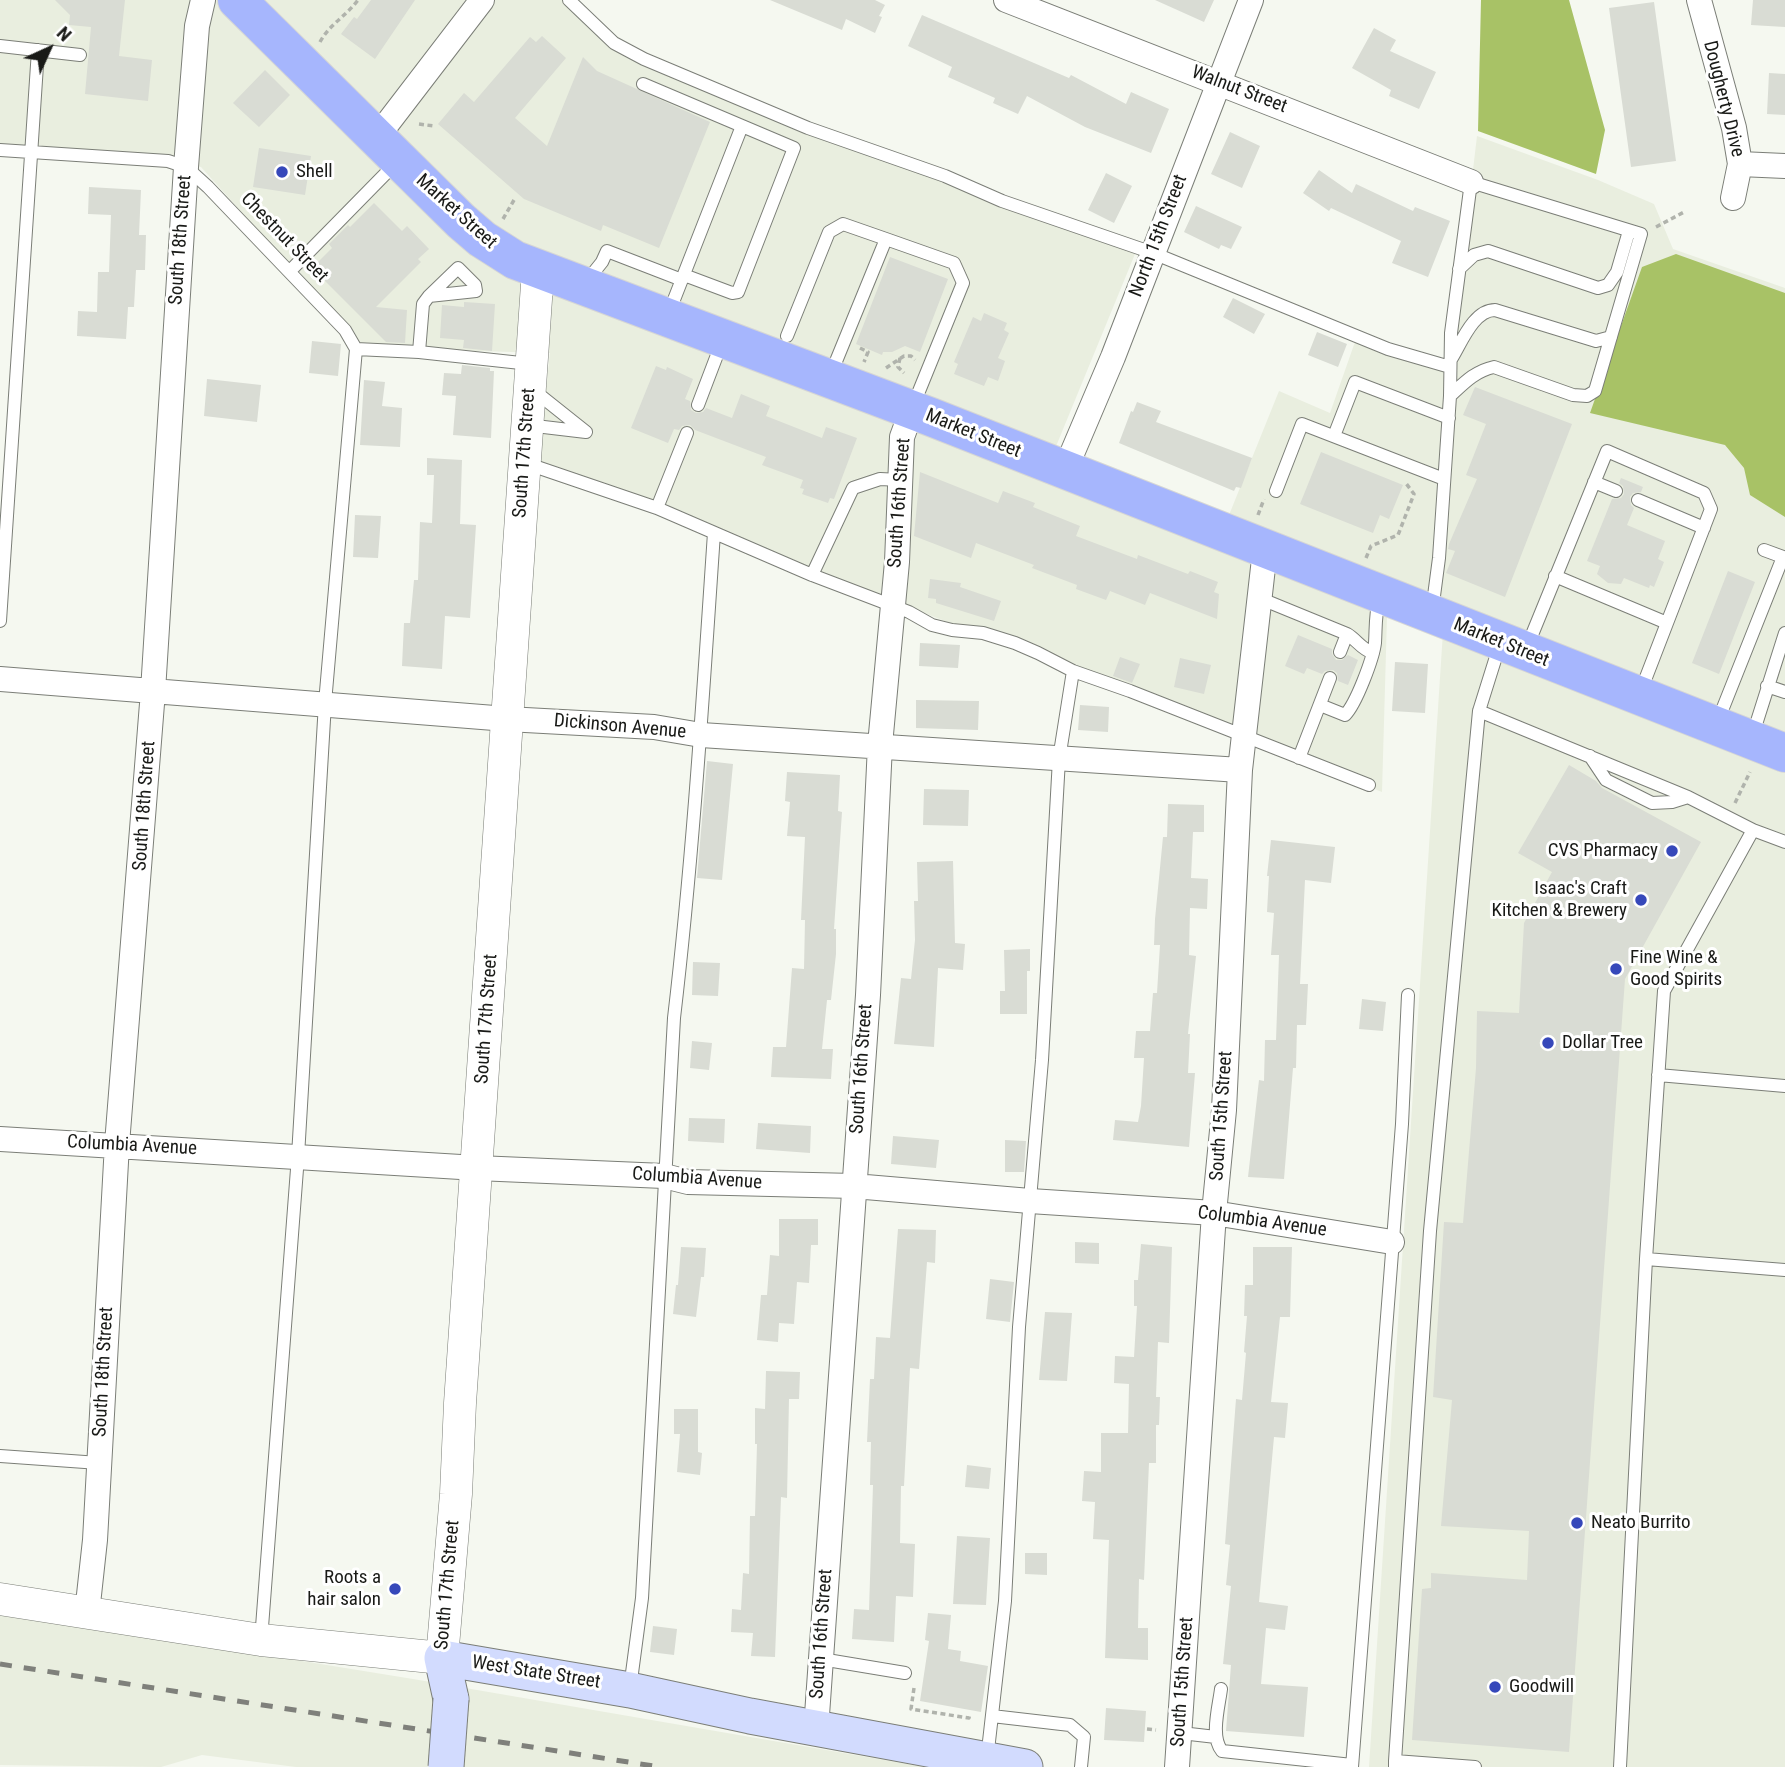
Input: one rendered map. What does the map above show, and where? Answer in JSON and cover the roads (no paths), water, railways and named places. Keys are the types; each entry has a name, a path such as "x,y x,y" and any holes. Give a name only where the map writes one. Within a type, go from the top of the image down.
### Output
{"main road":[{"name":"Market Street","path":"237,0 482,239 515,260 724,338 846,371 912,410 1065,470 1261,534 1380,594 1716,726 1762,755"},
{"name":"West State Street","path":"442,1658 630,1690 816,1729 1026,1767"},
{"name":"South 17th Street","path":"442,1658 451,1699 446,1767"}],"street":[{"name":"South 18th Street","path":"86,1613 94,1540 117,1144 153,691 186,167 197,26 203,0"},
{"path":"388,148 482,0"},
{"name":"Walnut Street","path":"1006,0 1471,182"},
{"name":"North 15th Street","path":"1065,470 1112,358 1251,0"},
{"name":"Dougherty Drive","path":"1699,0 1734,128 1740,164 1733,198"},
{"path":"1740,164 1785,166"},
{"name":"South 17th Street","path":"442,1658 456,1494 538,270"},
{"name":"South 16th Street","path":"816,1729 867,995 880,745 894,606 902,437 912,410"},
{"name":"South 15th Street","path":"1177,1767 1214,1213 1224,1110 1240,770 1259,598 1261,534"},
{"name":"Dickinson Avenue","path":"0,678 507,719 654,726 701,735 1240,770"},
{"name":"Columbia Avenue","path":"0,1139 117,1144 477,1168 664,1176 688,1182 854,1186 1214,1213 1392,1242"},
{"name":"West State Street","path":"0,1600 261,1640 442,1658"}],"lane":[{"path":"569,0 614,43 644,59 808,128 946,176 1002,201 1153,253 1388,349 1450,364"},
{"path":"0,46 80,55"},
{"path":"0,621 38,50"},
{"path":"583,286 607,251 683,278 732,293 738,292 794,148 643,85"},
{"path":"667,317 742,126"},
{"path":"290,271 388,148"},
{"path":"0,150 168,161 186,167"},
{"name":"Chestnut Street","path":"186,167 290,271 345,330 356,349"},
{"path":"1431,614 1444,480 1450,364 1471,182 1635,232"},
{"path":"787,336 830,232 843,224 954,264 963,283 912,410"},
{"path":"1459,269 1474,255 1488,251 1598,288 1608,285 1635,232"},
{"path":"1450,396 1471,377 1494,367 1573,395 1587,396 1595,391 1611,337 1635,232"},
{"path":"846,371 886,239"},
{"path":"419,352 423,304 429,296"},
{"path":"1450,364 1477,317 1486,310 1495,310 1596,341 1611,337"},
{"path":"698,405 724,338"},
{"path":"261,1640 298,1156 325,703 356,349 419,352 531,376 586,432 527,425"},
{"path":"1334,436 1355,382 1448,418"},
{"path":"1270,494 1302,424 1444,480"},
{"path":"657,508 687,433"},
{"path":"1475,1767 1395,1764 1430,1231 1479,711 1555,576 1606,452 1704,493 1711,509 1639,697"},
{"path":"524,463 657,508 812,575 894,606 932,625 983,633 1015,643 1073,671 1369,785"},
{"path":"812,575 853,488 880,479 900,480"},
{"path":"1594,482 1616,491"},
{"path":"1637,500 1704,528"},
{"path":"630,1690 642,1598 674,1018 701,735 714,533"},
{"path":"1716,726 1783,557 1765,550"},
{"path":"1555,576 1667,623"},
{"path":"1320,705 1345,715 1349,711 1373,653 1374,618 1380,594"},
{"path":"1259,598 1347,634 1353,637 1359,646 1373,653"},
{"path":"1762,755 1768,686 1785,633"},
{"path":"1340,652 1347,634"},
{"path":"987,1760 1005,1601 1019,1328 1042,1060 1059,759 1073,671"},
{"path":"1299,758 1330,678"},
{"path":"1768,686 1785,692"},
{"path":"1479,711 1688,797 1753,830 1785,842"},
{"path":"1587,754 1606,780 1652,803 1672,802 1688,797"},
{"path":"1620,1767 1646,1259 1664,990 1753,830"},
{"path":"1221,1689 1216,1737 1217,1745 1222,1751 1352,1766 1402,1124 1408,995"},
{"path":"1658,1076 1785,1086"},
{"path":"1646,1259 1785,1270"},
{"path":"0,1456 99,1463"},
{"path":"821,1659 905,1673"},
{"path":"992,1716 1070,1725 1084,1737 1081,1767"},
{"path":"1181,1734 1216,1737"}],"railway":[{"path":"0,1664 660,1767"}],"place":[{"name":"Shell","path":"282,172"},
{"name":"CVS Pharmacy","path":"1672,851"},
{"name":"Isaac's Craft Kitchen & Brewery","path":"1641,900"},
{"name":"Fine Wine & Good Spirits","path":"1616,969"},
{"name":"Dollar Tree","path":"1548,1043"},
{"name":"Neato Burrito","path":"1577,1523"},
{"name":"Roots a hair salon","path":"395,1589"},
{"name":"Goodwill","path":"1495,1687"}]}
